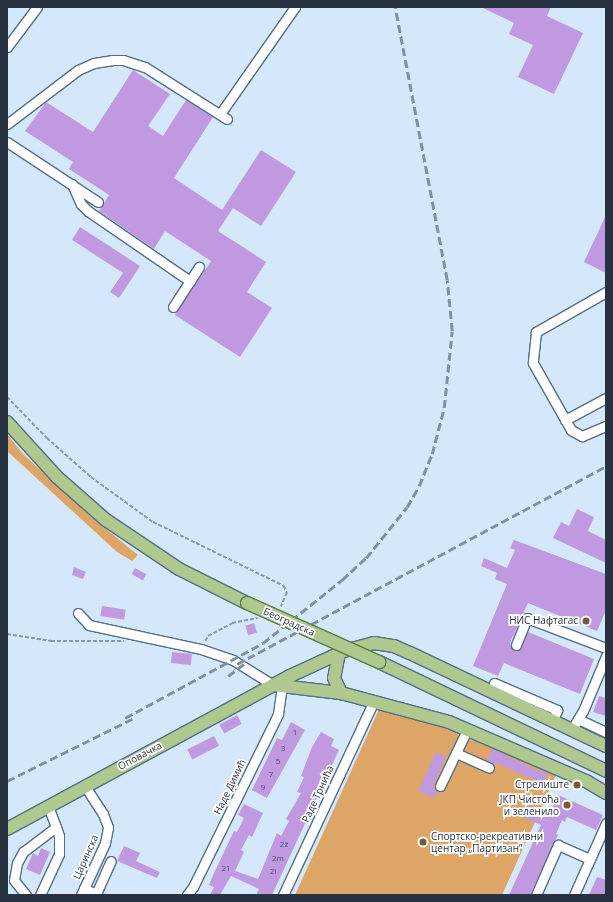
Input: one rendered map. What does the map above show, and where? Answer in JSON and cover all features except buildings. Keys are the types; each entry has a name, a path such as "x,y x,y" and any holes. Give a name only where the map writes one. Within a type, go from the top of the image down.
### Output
{"main road":[{"name":"Београдска","path":"7,422 56,477 112,524 179,569 247,603 379,662 606,771"},
{"name":"Оповачка","path":"7,828 339,653 374,643 394,646 553,720 575,724 606,746"},
{"path":"339,653 334,678 341,693"},
{"path":"278,685 341,693 373,703 449,722 586,781 606,793"}],"street":[{"path":"7,47 37,7"},
{"path":"7,124 78,70 94,63 113,60 123,60 145,67 224,117 295,7"},
{"path":"7,142 98,202"},
{"path":"72,184 81,204 88,211 190,281"},
{"path":"172,307 198,267"},
{"path":"606,292 536,332 533,363 571,430 582,436 606,426"},
{"path":"565,420 606,398"},
{"path":"78,613 90,625 201,649 239,663 278,685"},
{"path":"516,645 527,618 606,648"},
{"path":"606,656 575,724 606,732"},
{"path":"494,684 557,710 553,720"},
{"name":"Наде Димић","path":"187,895 194,891 278,714 278,685"},
{"name":"Раде Трнића","path":"283,895 373,703"},
{"path":"440,786 467,730"},
{"path":"456,753 489,768"},
{"name":"Царинска","path":"83,892 105,843 108,827 103,814 85,786"},
{"path":"40,895 59,854 59,836 48,806"},
{"path":"574,895 606,823"},
{"path":"26,895 14,880 17,863 24,852 56,827"},
{"path":"536,895 558,845 590,859"},
{"path":"83,892 96,894 111,861"}],"path":[{"path":"7,396 47,438 74,462 153,522 284,586 287,593 283,606 279,609"},
{"path":"201,649 208,636 232,623 261,617"},
{"path":"7,634 52,642 125,641"}],"shaded area":[{"path":"7,434 23,454 90,516 138,555 132,561 117,552 7,451"},
{"name":"Спортско-рекреативни центар „Партизан”","path":"380,707 448,728 466,739 490,744 557,773 502,895 295,895"}],"railway":[{"path":"125,718 263,643 342,580 366,558 407,507 419,486 432,454 444,408 452,331 447,280 395,7"},
{"path":"237,664 606,466"},
{"path":"228,676 245,663"},
{"path":"7,781 132,719"}],"place":[{"name":"НИС Нафтагас","path":"586,621"},
{"name":"Стрелиште","path":"577,785"},
{"name":"ЈКП Чистоћа и зеленило","path":"567,805"},
{"name":"Спортско-рекреативни центар „Партизан”","path":"423,842"}]}
